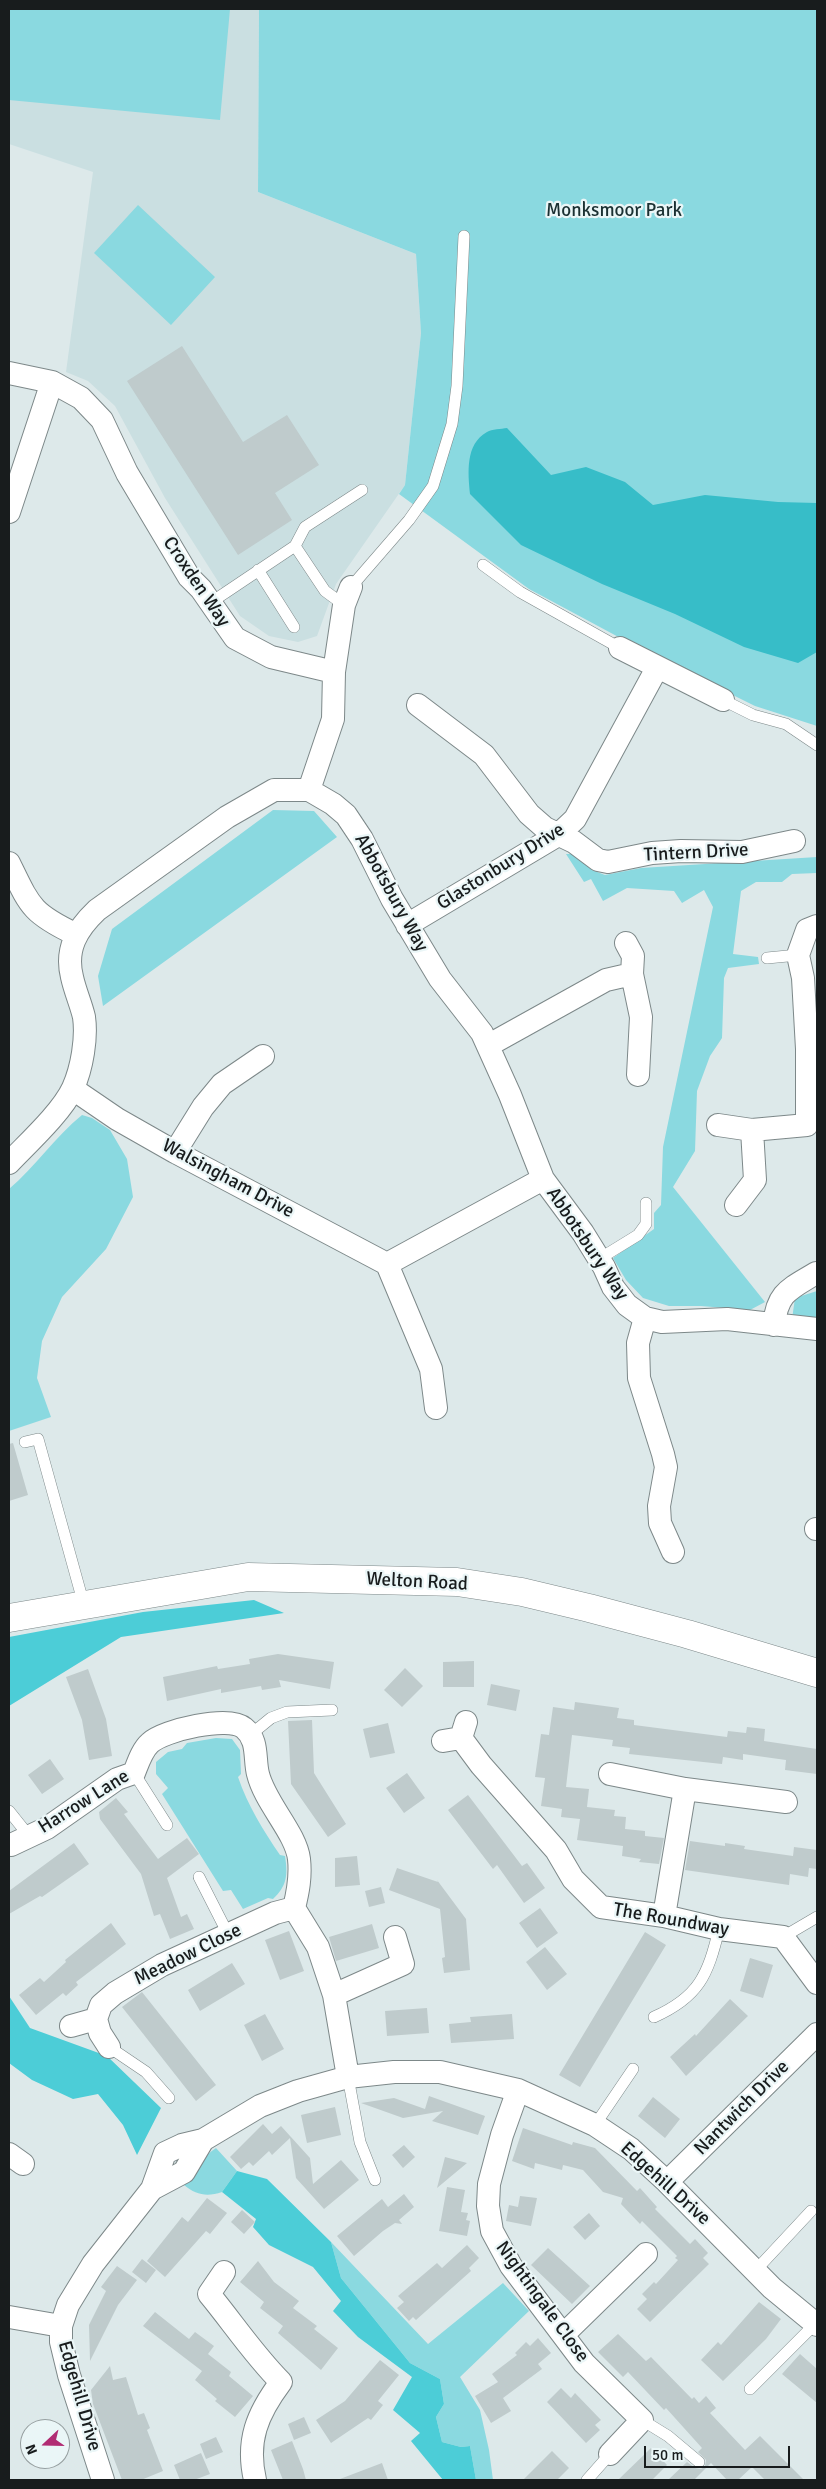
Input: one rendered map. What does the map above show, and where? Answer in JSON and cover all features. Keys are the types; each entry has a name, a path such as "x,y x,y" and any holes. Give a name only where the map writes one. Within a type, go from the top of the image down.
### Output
{"street":[{"name":"Croxden Way","path":"9,373 52,382 82,398 102,420 127,473 189,577 201,589 235,638 271,657 334,672"},
{"path":"9,512 52,382"},
{"path":"9,1162 44,1127 73,1089 81,1062 84,1018 71,976 70,952 75,934 97,910 227,817 274,790 309,790 333,719 334,672 347,596"},
{"path":"620,648 723,700"},
{"name":"Glastonbury Drive","path":"407,925 558,835 575,819 657,668"},
{"name":"Tintern Drive","path":"418,705 484,755 529,814 545,828 574,842 598,860 608,862 662,852 742,852 794,841"},
{"name":"Abbotsbury Way","path":"309,790 333,804 346,815 362,839 407,925 440,979 462,1005 489,1044 542,1179 582,1233 599,1259 613,1287 627,1305 646,1318 662,1322 727,1319 817,1329"},
{"path":"9,863 29,903 47,920 75,934"},
{"path":"718,1125 752,1130 812,1125 812,1049 803,978 798,955 807,930 817,926"},
{"path":"626,943 633,956 632,974 641,1017 638,1076"},
{"path":"489,1044 606,980 632,974"},
{"path":"175,1152 202,1107 222,1084 263,1056"},
{"name":"Walsingham Drive","path":"73,1089 117,1119 175,1152 387,1264"},
{"path":"736,1205 755,1180 752,1130"},
{"path":"436,1408 431,1369 387,1264 542,1179"},
{"path":"774,1325 776,1307 784,1292 816,1273"},
{"path":"646,1318 638,1343 639,1378 666,1467 659,1506 660,1523 672,1552"},
{"name":"Welton Road","path":"9,1618 248,1578 458,1582 522,1592 589,1608 687,1634 817,1673"},
{"name":"Harrow Lane","path":"16,1842 47,1828 117,1779 134,1773 141,1756 150,1743 172,1732 229,1722 245,1728 249,1736"},
{"name":"The Roundway","path":"457,1734 481,1765 556,1850 573,1879 601,1907 664,1916 719,1929 783,1937"},
{"path":"249,1736 256,1747 258,1774 270,1802 289,1833 299,1857 300,1886 294,1908 318,1947 334,1995 348,2077"},
{"path":"610,1774 684,1789 786,1802"},
{"path":"664,1916 684,1789"},
{"name":"Meadow Close","path":"96,2019 101,2005 114,1992 162,1964 275,1913 294,1908"},
{"path":"334,1995 403,1964 395,1937"},
{"path":"783,1937 817,1983"},
{"path":"71,2026 96,2019 100,2033 109,2047"},
{"name":"Nantwich Drive","path":"668,2182 817,2034"},
{"name":"Edgehill Drive","path":"103,2480 69,2374 61,2342 61,2326 68,2305 93,2264 152,2189 184,2172 203,2140 260,2106 298,2091 348,2077 394,2072 440,2072 518,2090 595,2125 631,2149 668,2182 772,2288 816,2324"},
{"name":"Nightingale Close","path":"518,2090 502,2135 489,2184 488,2206 492,2231 511,2266 584,2363 642,2420"},
{"path":"563,2334 646,2254"},
{"path":"224,2272 199,2295 232,2322 258,2358 281,2382 264,2404 254,2430 251,2463 255,2480"},
{"path":"9,2317 61,2326"},
{"path":"610,2454 642,2420"}],"lane":[{"path":"295,546 325,591 347,596 409,520 433,486 452,424 457,386 464,236"},
{"path":"210,603 295,546 305,527 362,490"},
{"path":"483,565 520,592 620,648"},
{"path":"258,570 294,627"},
{"path":"723,700 753,715 786,724 817,745"},
{"path":"766,958 798,955"},
{"path":"599,1259 638,1235 646,1224 646,1203"},
{"path":"25,1442 38,1439 84,1605"},
{"path":"249,1736 271,1718 287,1712 332,1710"},
{"path":"134,1773 167,1825"},
{"path":"9,1811 16,1842"},
{"path":"199,1878 228,1934"},
{"path":"783,1937 817,1917"},
{"path":"654,2017 673,2008 694,1992 711,1962 719,1929"},
{"path":"109,2047 146,2072 169,2098"},
{"path":"595,2125 633,2069"},
{"path":"348,2077 360,2142 375,2180"},
{"path":"756,2270 811,2211"},
{"path":"750,2389 816,2324"},
{"path":"642,2420 668,2436 699,2462"},
{"path":"587,2480 610,2454"}],"shaded area":[{"path":"9,9 259,9 258,192 416,254 421,333 405,485 336,584 317,636 298,642 269,636 240,616 165,498 115,406 88,381 66,372 93,172 9,144"},
{"path":"507,428 551,475 586,467 625,482 653,505 705,495 778,502 817,503 817,652 798,663 744,647 675,614 602,584 521,545 470,494 469,460 471,451 480,437 487,432"},
{"path":"254,1600 284,1613 121,1637 9,1706 9,1637 143,1612"},
{"path":"9,1996 30,2028 107,2056 161,2108 137,2155 123,2125 98,2094 73,2099 32,2080 9,2063"},
{"path":"237,2171 267,2179 331,2242 341,2278 410,2363 440,2379 444,2404 436,2417 442,2442 461,2447 470,2446 476,2480 443,2480 411,2441 420,2433 393,2410 412,2377 358,2337 333,2311 341,2301 313,2267 269,2245 253,2227 256,2219 222,2192"}],"green space":[{"path":"9,9 230,9 220,120 9,100"},
{"name":"Monksmoor Park","path":"259,9 817,9 817,726 755,706 652,655 529,589 399,494 405,485 421,333 416,254 258,192"},
{"path":"138,205 215,277 171,325 94,253"},
{"path":"273,810 314,811 337,837 103,1006 98,976 112,929"},
{"path":"566,854 573,854 592,870 605,875 641,868 817,857 817,873 792,874 782,882 756,882 741,891 733,954 758,957 759,964 728,968 724,978 722,1038 710,1056 697,1091 695,1151 673,1187 765,1302 750,1310 701,1306 669,1306 643,1298 626,1280 613,1258 654,1229 654,1213 661,1205 663,1147 713,907 704,890 682,903 674,891 627,888 603,901 591,879 584,882"},
{"path":"82,1115 92,1118 110,1130 127,1159 133,1197 106,1249 62,1297 42,1341 37,1378 51,1417 9,1431 9,1189"},
{"path":"817,1291 817,1323 792,1319 795,1298"},
{"path":"216,1738 232,1739 240,1750 241,1774 238,1777 242,1788 251,1808 280,1855 285,1856 285,1880 278,1894 273,1899 268,1898 243,1909 231,1890 223,1891 162,1794 168,1788 156,1774 156,1762 168,1752 182,1749 187,1743"},
{"path":"216,2148 237,2171 222,2192 202,2194 184,2185 202,2160"},
{"path":"331,2242 428,2344 503,2283 529,2311 460,2377 480,2410 489,2450 493,2480 476,2480 470,2446 461,2447 442,2442 436,2417 444,2404 440,2379 410,2363 341,2278"}],"building":[{"path":"182,346 243,442 287,415 319,465 275,493 292,520 238,555 127,381"},
{"path":"13,1443 28,1495 9,1501 9,1444"},
{"path":"278,1654 334,1662 330,1689 279,1680 281,1687 262,1690 261,1686 221,1693 221,1689 167,1701 163,1677 217,1666 218,1669 250,1664 249,1659"},
{"path":"474,1661 474,1687 443,1687 443,1662"},
{"path":"405,1668 423,1686 402,1707 384,1690"},
{"path":"88,1669 106,1719 112,1756 89,1760 82,1720 66,1677"},
{"path":"491,1684 520,1690 516,1711 487,1705"},
{"path":"575,1702 619,1708 617,1718 634,1720 634,1725 727,1737 728,1731 746,1733 747,1727 765,1729 764,1741 817,1749 817,1774 785,1770 786,1760 743,1754 743,1760 723,1757 722,1764 629,1754 630,1748 612,1746 613,1740 572,1735 566,1787 589,1789 587,1807 615,1810 614,1816 626,1817 625,1829 645,1831 645,1836 664,1838 659,1864 639,1862 641,1859 622,1856 623,1846 577,1840 580,1819 561,1817 562,1809 541,1806 545,1778 535,1777 541,1734 549,1735 553,1707 574,1710"},
{"path":"312,1720 314,1773 346,1824 328,1837 291,1784 288,1721"},
{"path":"388,1723 395,1753 370,1758 363,1729"},
{"path":"50,1759 64,1779 42,1794 28,1775"},
{"path":"407,1773 425,1798 404,1813 386,1788"},
{"path":"468,1795 522,1866 527,1863 545,1888 524,1903 497,1865 493,1869 448,1810"},
{"path":"116,1798 128,1812 124,1814 158,1859 187,1838 199,1854 167,1878 181,1917 187,1914 194,1929 170,1939 160,1914 154,1916 141,1874 100,1819 99,1812"},
{"path":"690,1841 725,1846 725,1843 745,1846 744,1849 793,1856 794,1847 817,1850 817,1869 809,1868 808,1877 790,1874 789,1885 685,1870"},
{"path":"74,1843 89,1864 42,1897 40,1896 9,1914 9,1891"},
{"path":"357,1856 360,1885 335,1887 335,1858"},
{"path":"397,1868 438,1882 437,1880 466,1919 470,1970 444,1973 442,1958 445,1957 440,1909 389,1890"},
{"path":"381,1887 385,1903 369,1907 365,1891"},
{"path":"540,1908 558,1933 537,1948 519,1923"},
{"path":"111,1923 126,1944 76,1982 78,1985 66,1996 63,1993 36,2015 19,1995 40,1978 44,1982 66,1962 65,1960"},
{"path":"372,1924 379,1948 336,1961 329,1937"},
{"path":"289,1931 304,1971 280,1980 265,1940"},
{"path":"645,1932 666,1945 580,2087 559,2075"},
{"path":"545,1947 567,1974 547,1990 526,1962"},
{"path":"750,1958 773,1965 763,1998 740,1991"},
{"path":"232,1963 245,1984 200,2011 188,1990"},
{"path":"142,1992 216,2085 196,2101 122,2007"},
{"path":"730,1999 748,2016 686,2076 670,2057 695,2034 696,2036"},
{"path":"427,2008 429,2033 387,2036 385,2011"},
{"path":"265,2014 284,2049 262,2061 244,2025"},
{"path":"512,2014 514,2039 451,2043 449,2024 471,2022 470,2017"},
{"path":"429,2096 485,2116 478,2135 432,2121 443,2111 403,2118 361,2103 394,2098 425,2109"},
{"path":"653,2097 680,2119 665,2138 638,2116"},
{"path":"335,2107 341,2135 307,2143 301,2115"},
{"path":"263,2124 272,2134 281,2126 310,2158 313,2184 341,2160 359,2180 324,2209 296,2178 290,2138 272,2155 269,2151 253,2166 249,2162 241,2169 230,2157"},
{"path":"523,2128 572,2145 573,2142 595,2148 637,2191 640,2188 657,2207 655,2209 690,2244 695,2239 708,2253 703,2258 709,2264 650,2322 637,2309 647,2299 642,2294 654,2282 656,2284 678,2260 675,2258 677,2256 642,2221 640,2224 621,2204 623,2198 603,2192 583,2170 563,2165 562,2170 535,2163 534,2169 512,2161"},
{"path":"404,2145 415,2157 403,2168 392,2155"},
{"path":"445,2157 467,2163 437,2188"},
{"path":"447,2187 465,2190 461,2212 468,2213 466,2220 470,2221 467,2236 439,2231"},
{"path":"404,2194 414,2207 399,2220 402,2224 395,2223 383,2231 354,2256 337,2236 382,2199 388,2207"},
{"path":"520,2196 537,2198 531,2226 506,2221 509,2205 518,2207"},
{"path":"207,2198 227,2213 210,2234 206,2231 165,2277 147,2261 182,2217 188,2222"},
{"path":"242,2210 255,2222 244,2234 231,2222"},
{"path":"589,2213 600,2226 585,2240 573,2227"},
{"path":"467,2245 479,2258 469,2268 471,2271 416,2320 413,2317 409,2321 397,2308 404,2302 398,2296 437,2263 442,2268"},
{"path":"548,2248 590,2286 572,2304 531,2265"},
{"path":"142,2259 156,2270 146,2283 132,2272"},
{"path":"258,2261 274,2282 299,2301 293,2308 317,2326 314,2329 338,2348 321,2370 278,2333 283,2326 260,2308 264,2302 240,2282"},
{"path":"117,2266 137,2280 118,2305 90,2361 89,2325 106,2291 101,2287"},
{"path":"759,2302 781,2319 766,2339 723,2381 701,2360 718,2342 721,2345"},
{"path":"155,2312 189,2339 195,2332 214,2346 208,2354 231,2372 229,2376 253,2396 235,2417 215,2401 217,2399 195,2380 202,2371 143,2326"},
{"path":"618,2334 646,2361 651,2357 692,2399 694,2397 699,2403 706,2396 716,2408 710,2413 745,2450 760,2436 804,2480 765,2480 752,2467 738,2480 727,2480 711,2463 694,2480 668,2480 687,2462 695,2468 701,2469 705,2466 706,2460 698,2452 702,2448 666,2408 664,2410 628,2372 623,2377 598,2352"},
{"path":"538,2338 551,2353 538,2364 542,2369 503,2398 511,2411 491,2423 475,2396 498,2382 492,2374 517,2355 515,2353 526,2342 530,2346"},
{"path":"800,2354 817,2369 817,2403 782,2374"},
{"path":"380,2360 399,2375 378,2401 383,2405 371,2420 368,2418 331,2443 316,2420 345,2401"},
{"path":"110,2366 113,2380 126,2377 138,2415 144,2413 150,2428 147,2430 163,2471 141,2480 122,2480 93,2404 91,2390"},
{"path":"561,2388 571,2398 575,2393 601,2420 595,2425 600,2430 586,2443 547,2402"},
{"path":"304,2417 311,2433 294,2440 288,2424"},
{"path":"216,2437 223,2452 206,2459 200,2444"},
{"path":"292,2441 306,2480 283,2480 271,2450"},
{"path":"651,2448 667,2465 652,2480 618,2480"},
{"path":"552,2451 569,2468 557,2480 523,2480"},
{"path":"201,2453 210,2474 194,2480 180,2480 174,2465"},
{"path":"382,2463 388,2480 340,2480 340,2479"}]}
